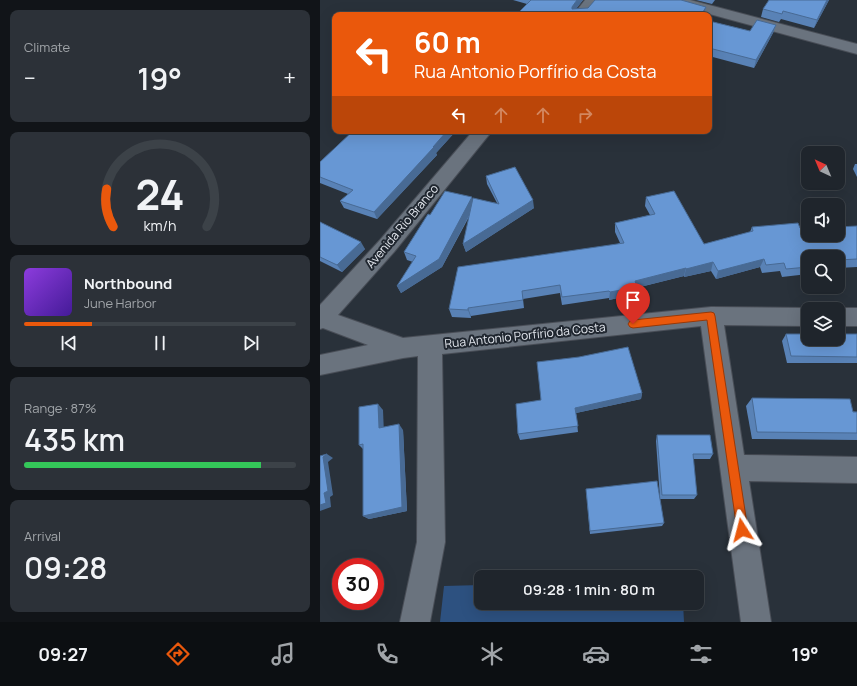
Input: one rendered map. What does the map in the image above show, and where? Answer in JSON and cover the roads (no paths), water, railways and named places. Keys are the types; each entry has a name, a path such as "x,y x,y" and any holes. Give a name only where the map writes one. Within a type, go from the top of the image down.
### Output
{"street":[{"path":"582,12 592,0"},
{"path":"674,0 857,49"},
{"name":"Avenida Rio Branco","path":"320,319 387,246 480,134"},
{"path":"711,316 756,622"},
{"name":"Rua Antonio Porfírio da Costa","path":"320,319 403,348 711,316 801,317"},
{"path":"845,317 857,317"},
{"path":"415,622 431,542 430,345"},
{"path":"320,365 403,348"},
{"path":"733,468 857,470"}]}
